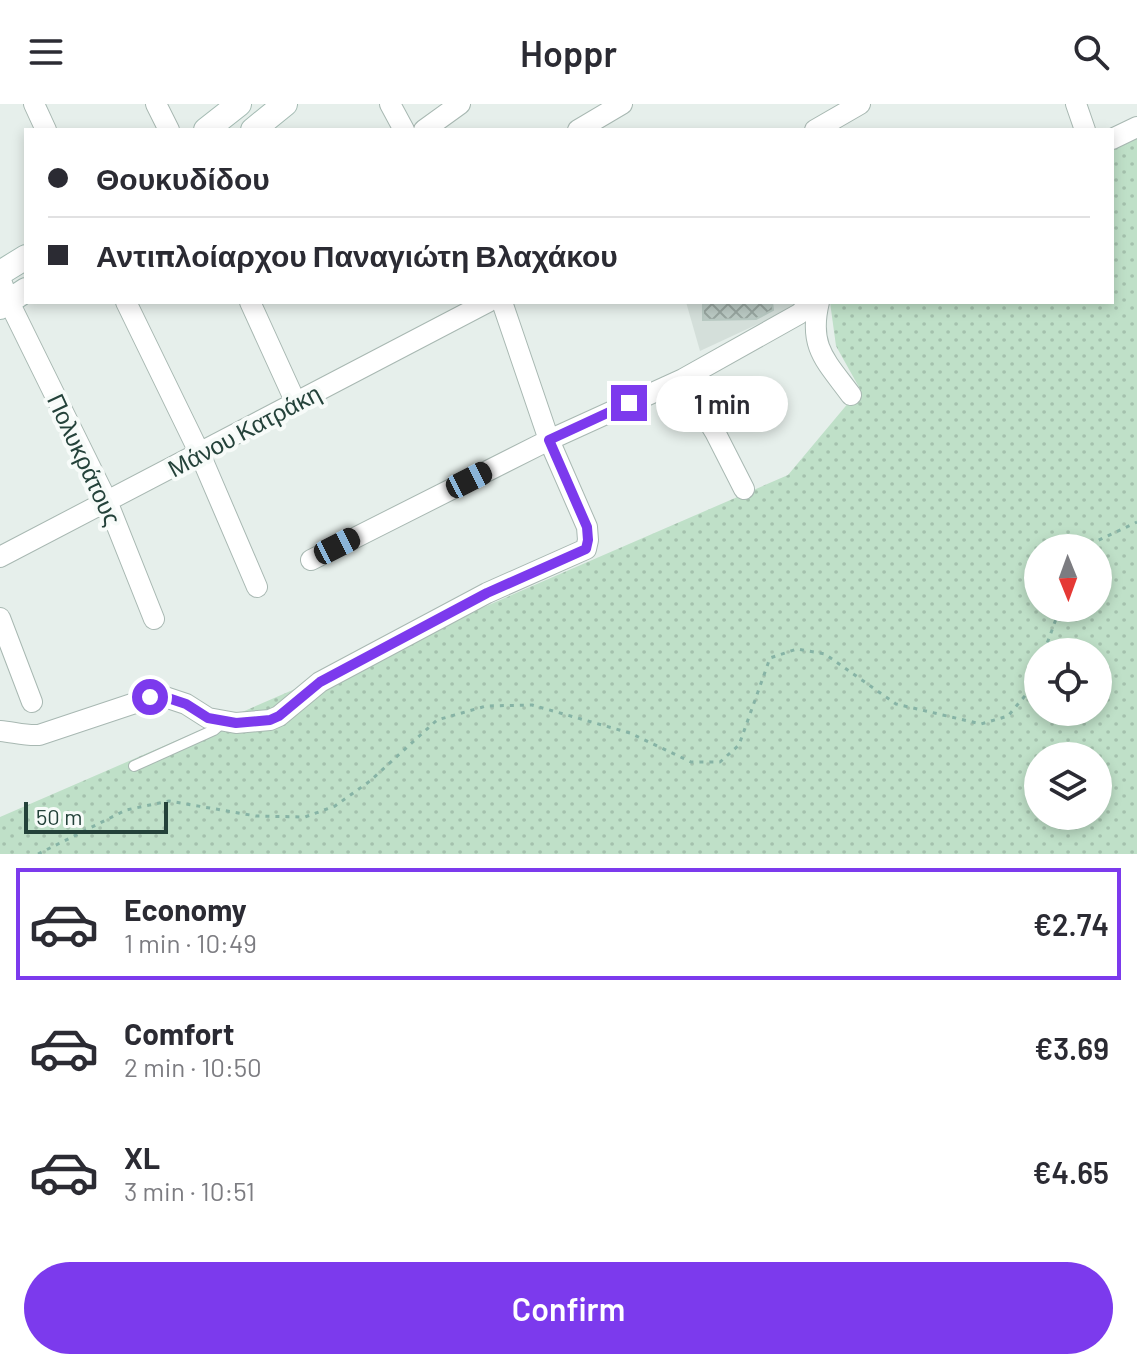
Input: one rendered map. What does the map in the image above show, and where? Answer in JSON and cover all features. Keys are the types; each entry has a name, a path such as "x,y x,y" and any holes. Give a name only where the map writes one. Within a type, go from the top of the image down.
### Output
{"street":[{"path":"34,104 45,128"},
{"path":"156,104 168,128"},
{"path":"209,128 239,104"},
{"path":"255,128 285,104"},
{"path":"390,104 403,128"},
{"path":"427,128 460,104"},
{"path":"581,128 622,104"},
{"path":"817,128 832,111 860,104"},
{"path":"1076,104 1084,128"},
{"path":"1114,138 1137,127"},
{"path":"0,276 24,258"},
{"name":"Πολυκράτους","path":"0,276 107,501 154,619"},
{"path":"127,304 200,454 257,587"},
{"path":"251,304 296,403"},
{"name":"Μάνου Κατράκη","path":"0,557 484,304"},
{"path":"0,731 39,735 159,695 186,704 208,718 236,723 270,720 320,682 487,593 586,549 587,527 549,440 503,304"},
{"path":"311,560 549,440 683,379 799,314 810,304"},
{"path":"819,304 814,327 819,351 851,395"},
{"path":"683,379 744,489"},
{"path":"0,618 32,702"}],"lane":[{"path":"134,766 214,730 225,721"}],"path":[{"path":"1112,534 1137,522"},
{"path":"38,854 126,810 169,801 256,816 305,817 335,806 370,781 437,720 486,706 532,705 630,733 691,762 720,762 739,745 770,658 797,649 825,654 896,704 981,724 1008,716 1024,697"}],"shaded area":[{"path":"687,304 801,304 700,351"}],"green space":[{"path":"1137,134 1137,854 0,854 0,817 788,475 860,389 836,346 830,304 1114,304 1114,147"}],"building":[{"path":"703,304 772,304 773,310 756,319 703,320"}],"route":[{"path":"150,697 159,695 186,704 208,718 236,723 270,720 320,682 487,593 586,549 587,527 549,440 629,403"}]}
